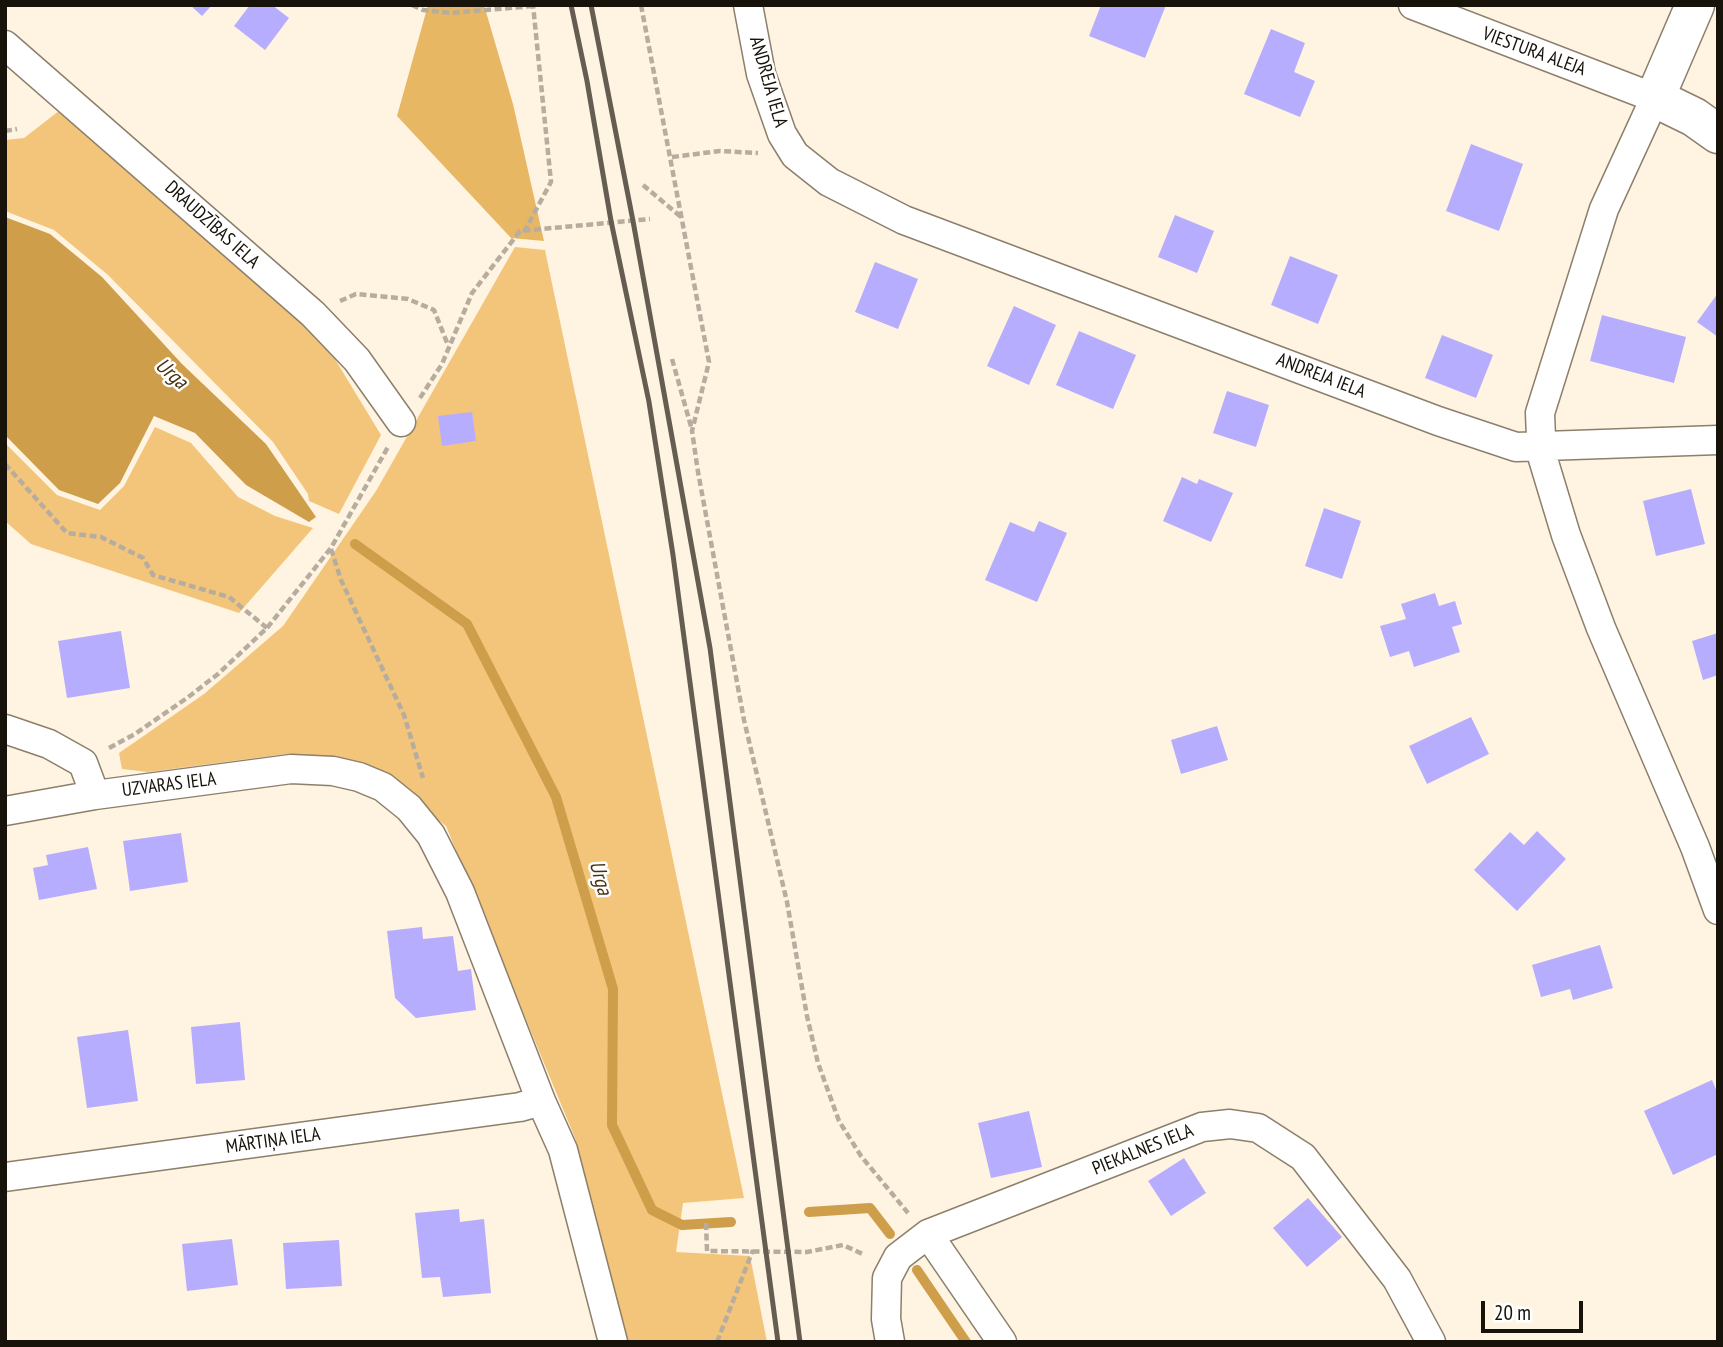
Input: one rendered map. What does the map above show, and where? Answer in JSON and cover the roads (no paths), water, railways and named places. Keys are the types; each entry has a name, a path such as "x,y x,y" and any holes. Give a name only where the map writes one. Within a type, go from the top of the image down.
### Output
{"street":[{"name":"ANDREJA IELA","path":"748,5 761,74 782,134 795,155 829,182 904,220 1438,421 1516,447 1718,440"},
{"name":"VIESTURA ALEJA","path":"1413,5 1656,98"},
{"path":"1695,5 1656,98 1604,209 1540,413 1541,446 1546,471 1579,570 1695,847 1718,910"},
{"name":"DRAUDZĪBAS IELA","path":"5,45 313,314 357,360 401,422"},
{"path":"1656,98 1694,117 1718,134"},
{"path":"5,729 50,744 83,763 95,795"},
{"name":"UZVARAS IELA","path":"5,811 95,795 291,769 333,771 359,776 383,787 409,808 431,835 460,892 541,1101 563,1150 613,1342"},
{"name":"MĀRTIŅA IELA","path":"5,1177 494,1111 541,1101"},
{"name":"PIEKALNES IELA","path":"890,1342 886,1319 887,1278 898,1257 928,1234 1202,1127 1230,1124 1258,1128 1303,1157 1397,1279 1431,1342"},
{"path":"928,1234 1002,1342"}],"water":[{"path":"5,217 50,234 102,277 182,364 266,444 316,517 309,522 246,485 195,433 154,416 120,483 98,504 59,490 5,435"}],"waterway":[{"name":"Urga","path":"355,544 467,624 556,797 613,989 612,1125 652,1210 682,1225 731,1222"},
{"name":"Urga","path":"809,1212 870,1208 890,1234"},
{"name":"Urga","path":"917,1270 966,1342"}],"railway":[{"path":"571,5 611,221 649,402 673,555 778,1342"},
{"path":"591,5 710,648 800,1342"}]}
